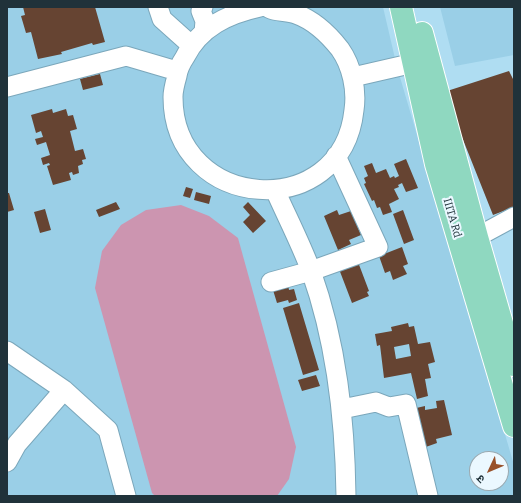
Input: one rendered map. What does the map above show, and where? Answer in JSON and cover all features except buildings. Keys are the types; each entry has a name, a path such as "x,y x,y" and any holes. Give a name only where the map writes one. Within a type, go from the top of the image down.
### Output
{"main road":[{"name":"IIITA Rd","path":"401,7 421,62 468,239 513,420"},
{"name":"IIITA Rd","path":"416,7 421,62"},
{"name":"IIITA Rd","path":"468,239 514,365"}],"street":[{"path":"158,7 162,19 197,39"},
{"path":"203,7 201,12 205,21 197,39 177,71 173,96 176,122 186,146 202,167 224,181 249,190 275,190 296,186 316,175 336,156 345,142 353,121 356,99 353,77 341,50 321,28 296,14 267,7"},
{"path":"197,39 212,24 238,12 260,7"},
{"path":"7,87 126,56 177,71"},
{"path":"353,77 421,62"},
{"path":"271,282 311,271 378,247 336,156"},
{"path":"275,190 311,271 333,350 342,409 345,444 346,496"},
{"path":"468,239 514,217"},
{"path":"7,351 64,390 108,430 126,496"},
{"path":"7,462 17,444 64,390"},
{"path":"342,409 376,402 389,406 406,404 428,496"}],"shaded area":[{"path":"7,7 383,7 397,67 514,465 514,496 7,496"},
{"path":"440,7 514,7 514,55 455,66"},
{"path":"181,205 209,216 238,238 296,447 289,479 277,496 155,496 152,493 95,288 102,251 121,225 146,210"}]}
